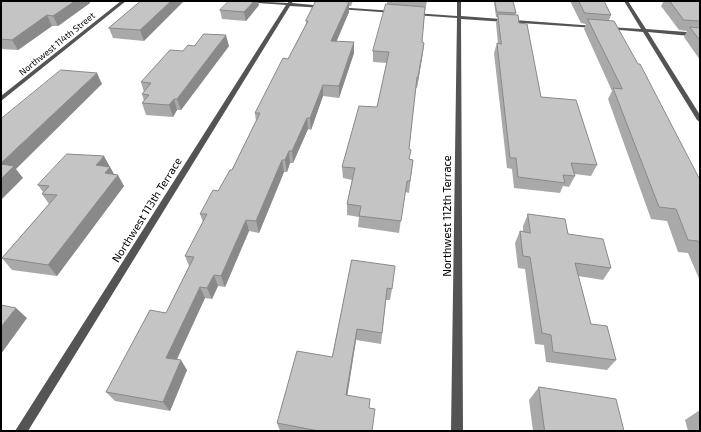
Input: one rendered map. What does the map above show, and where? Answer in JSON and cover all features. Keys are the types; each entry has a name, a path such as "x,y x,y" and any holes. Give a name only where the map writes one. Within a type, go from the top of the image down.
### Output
{"street":[{"name":"Northwest 114th Street","path":"1,99 124,1"},
{"path":"244,1 290,3 328,7"},
{"name":"Northwest 112th Terrace","path":"457,431 459,1"},
{"path":"626,1 700,120"},
{"name":"Northwest 113th Terrace","path":"21,431 290,3"},
{"path":"336,8 397,12"},
{"path":"405,13 598,27"},
{"path":"605,28 700,35"}],"building":[{"path":"1,1 75,1 53,16 47,15 12,40 1,39"},
{"path":"141,1 171,1 140,30 109,28"},
{"path":"229,1 254,1 244,12 220,10"},
{"path":"316,1 349,2 331,41 354,42 339,86 323,85 310,118 307,118 292,151 289,151 285,160 282,160 256,221 246,220 221,276 214,275 207,288 200,287 166,358 181,360 163,402 106,392 150,310 166,313 194,257 185,256 207,214 200,214 213,190 218,191 230,170 232,170 260,113 255,113 283,58 288,59 308,21 306,21"},
{"path":"495,1 513,1 516,13 497,12"},
{"path":"579,1 604,1 611,15 585,13"},
{"path":"670,1 700,1 700,21 684,20"},
{"path":"386,4 425,7 422,42 424,43 417,77 409,149 411,150 409,159 413,160 410,181 407,181 401,221 359,216 361,206 347,204 355,168 342,167 359,106 377,107 389,52 373,51"},
{"path":"498,14 518,15 519,23 527,24 541,97 576,100 597,165 571,163 575,176 563,175 565,183 518,177 516,158 510,158 497,43 501,44"},
{"path":"588,19 614,21 638,64 640,64 700,180 700,246 698,241 688,240 676,209 659,207 613,88 622,89"},
{"path":"690,27 700,28 700,40"},
{"path":"204,34 226,35 177,99 174,99 169,105 142,103 149,95 142,94 151,83 141,82 170,50 183,51 188,45 194,46"},
{"path":"61,70 97,73 1,163 1,119"},
{"path":"67,154 104,156 96,165 110,167 105,173 118,175 48,265 2,258 57,195 42,194 49,186 38,185"},
{"path":"1,164 14,166 1,179"},
{"path":"528,214 565,219 568,234 603,239 611,268 575,263 591,324 607,326 616,360 553,352 551,335 542,333 530,257 523,256 520,231 530,233"},
{"path":"352,260 395,266 392,289 387,288 382,333 357,329 346,395 370,399 369,408 375,409 372,431 319,431 277,423 297,351 332,357"},
{"path":"1,305 16,308 1,327"},
{"path":"539,387 616,399 624,431 545,431"}]}
